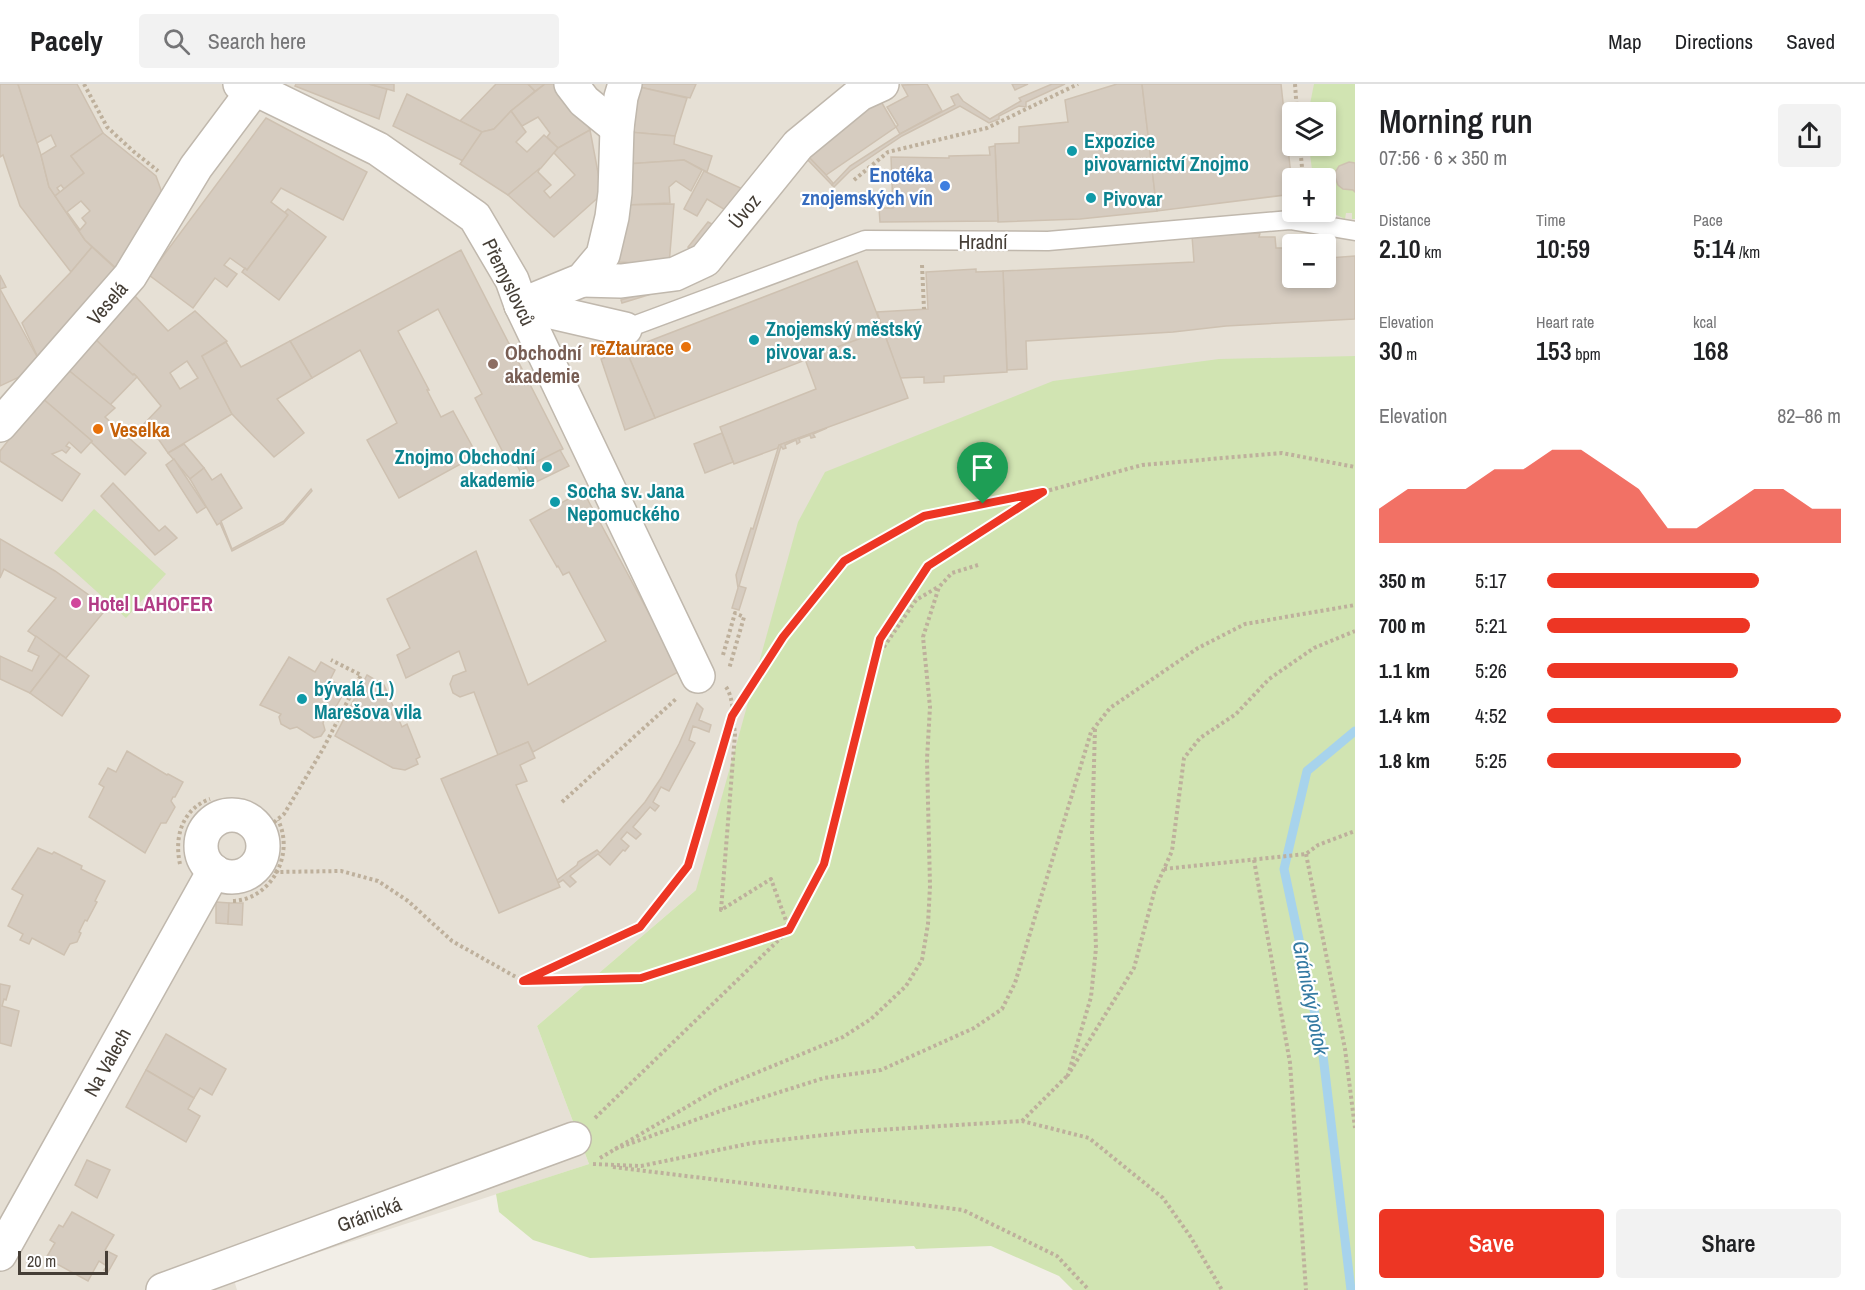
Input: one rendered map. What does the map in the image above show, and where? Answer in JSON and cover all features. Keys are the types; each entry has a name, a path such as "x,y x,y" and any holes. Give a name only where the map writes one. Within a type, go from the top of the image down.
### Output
{"street":[{"path":"571,84 584,101 617,128"},
{"path":"520,305 582,280 603,255 612,217 617,128 625,84"},
{"name":"Úvoz","path":"582,280 621,280 675,274 705,260 798,145 860,94 882,84"},
{"name":"Veselá","path":"0,425 130,276 196,167 251,86"},
{"name":"Přemyslovců","path":"251,86 378,149 475,217 512,280 520,305 717,678"},
{"path":"520,305 625,329"},
{"path":"237,816 255,825 260,848 252,870 233,877 223,876 207,864 202,855 201,844 209,825 217,819 237,816"},
{"name":"Na Valech","path":"0,1254 214,871"},
{"name":"Gránická","path":"163,1290 582,1151"}],"lane":[{"name":"Hradní","path":"625,329 865,240 1048,241 1290,220 1355,231"}],"path":[{"path":"84,84 107,127 161,174"},
{"path":"854,180 888,152 987,128 1078,84"},
{"path":"1295,84 1296,102"},
{"path":"923,289 924,309"},
{"path":"523,981 640,927 688,866 732,716 783,637 844,561 924,516 1043,492 1142,465 1282,453 1355,467"},
{"path":"582,1151 789,930 824,864 880,639 928,566 1043,492"},
{"path":"875,660 916,600 939,587 952,573 978,565"},
{"path":"615,1149 717,1089 843,1037 871,1019 906,986 922,960 928,924 930,886 927,759 930,707 923,637 939,587"},
{"path":"582,1151 615,1149 723,1110 824,1078 881,1070 974,1028 1002,1009 1015,983 1091,732 1110,708 1198,648 1245,624 1355,605"},
{"path":"562,802 717,678 744,617 735,613"},
{"path":"1022,1121 1068,1075 1134,968 1155,889 1172,851 1184,758 1200,738 1236,714 1269,679 1314,648 1355,631"},
{"path":"331,660 362,675 323,749 284,814 260,848 277,872 341,871 378,881 408,901 452,941 523,981 641,978 789,930"},
{"path":"717,678 731,694 735,734 721,910 771,879 789,930"},
{"path":"1068,1075 1091,997 1096,948 1092,834 1095,727"},
{"path":"1164,869 1306,854 1318,845 1355,831"},
{"path":"1306,854 1345,1049 1355,1128"},
{"path":"1254,860 1290,1064 1306,1290"},
{"path":"582,1151 641,1166 752,1143 861,1131 1022,1121 1089,1138 1163,1198 1190,1236 1222,1290"},
{"path":"582,1151 963,1210 1057,1256 1089,1290"}],"shaded area":[{"path":"0,84 1355,84 1355,411 696,890 537,1026 589,1164 234,1280 237,1290 0,1290"}],"green space":[{"path":"1314,84 1355,84 1355,219 1352,219 1352,213 1346,213 1345,219 1336,215 1336,168 1312,168 1310,156 1336,156 1336,102 1310,102"},
{"path":"1355,356 1355,1290 1073,1290 1059,1276 991,1246 916,1249 914,1246 590,1258 533,1240 499,1212 496,1194 589,1164 537,1026 696,890 798,522 825,472 1053,381 1219,359"},
{"path":"94,509 166,574 126,618 54,553"}],"building":[{"path":"0,84 18,84 49,187 92,247 71,272 20,206 3,155 0,157"},
{"path":"18,84 77,84 103,133 71,156 84,173 64,189 61,185 57,188 60,192 55,196 49,187 41,155 56,146 51,135 37,143"},
{"path":"296,84 369,84 387,89 379,119 295,86"},
{"path":"369,84 394,84 394,91 387,89"},
{"path":"496,84 528,84 535,91 494,129 482,132 460,121"},
{"path":"528,84 545,84 535,91"},
{"path":"545,84 564,84 590,130 558,148 547,137 550,133 538,117 522,126 511,111"},
{"path":"636,84 696,84 690,98 635,86"},
{"path":"927,84 942,111 900,134 896,127 898,125 887,107 908,96 902,85"},
{"path":"1012,84 1028,84 1015,90"},
{"path":"1052,84 1065,84 1026,102 1026,107 1019,106 989,123 960,106 902,136 850,171 834,187 832,185 850,166 900,134 955,105 951,97 958,94 963,101 990,119 1021,101 1019,98"},
{"name":"Expozice pivovarnictví Znojmo","path":"1117,84 1142,84 1157,211 1080,219 998,222 995,144 1019,143 1019,127 1068,122 1065,100"},
{"path":"1142,84 1281,84 1282,156 1289,156 1290,168 1282,168 1282,195 1157,211"},
{"path":"635,86 687,98 675,136 629,132"},
{"path":"407,94 482,132 463,161 393,126"},
{"path":"879,98 896,127 826,175 803,151"},
{"path":"511,111 526,132 516,142 527,152 544,135 558,148 541,168 508,195 460,164 482,132 494,129"},
{"path":"266,118 367,172 343,220 281,188 271,202 288,215 247,270 230,258 224,265 237,274 227,287 215,278 193,308 149,275"},
{"path":"590,130 602,194 554,237 508,195 540,168 538,172 551,185 544,191 550,198 575,175 554,153 558,148"},
{"path":"629,132 675,136 674,144 712,156 707,172 684,160 627,164"},
{"path":"103,133 156,176 162,193 118,270 85,240 55,196 84,173 71,156","holes":["81,201 90,211 82,218 86,223 80,230 67,212"]},
{"name":"Enotéka znojemských vín","path":"995,146 998,221 880,222 879,208 893,208 891,157 949,158 949,156 990,155 989,147"},
{"path":"803,151 833,183 832,185 802,154 703,278 622,303 621,300 702,276"},
{"path":"684,160 702,170 691,191 676,181 669,187 670,203 626,205 627,164"},
{"path":"1349,162 1355,163 1355,192 1338,185 1336,171 1339,166"},
{"path":"704,171 747,191 732,214 707,199 697,216 684,209"},
{"path":"674,204 669,265 619,262 626,205"},
{"path":"288,209 326,237 279,300 242,272 245,268 247,270 288,215 285,212"},
{"path":"708,222 721,229 699,255 688,247"},
{"path":"1260,233 1259,237 1275,237 1276,248 1282,248 1282,288 1336,288 1336,257 1355,256 1355,319 1026,341 1027,369 1007,370 1003,271 1194,262 1192,236"},
{"path":"92,247 116,269 40,362 22,323"},
{"name":"Obchodní akademie","path":"461,250 563,449 520,471 514,459 508,462 475,398 482,394 438,309 398,331 441,417 453,411 477,455 399,498 367,440 397,423 360,350 312,378 290,341"},
{"name":"Znojemský městský pivovar a.s.","path":"857,261 883,330 655,418 626,350"},
{"path":"976,269 976,272 1003,271 1007,372 944,376 944,382 924,383 924,377 900,378 877,312 928,309 926,272"},
{"path":"0,275 6,287 0,289"},
{"path":"0,289 40,362 30,372 0,386"},
{"path":"135,296 168,331 195,311 227,341 202,356 232,414 168,453 159,440 143,425 161,406 137,377 94,338","holes":["187,361 198,378 180,389 170,373"]},
{"path":"883,330 908,398 779,445 778,448 734,464 720,427 816,389 805,359"},
{"path":"94,338 137,377 110,405 67,369"},
{"path":"290,341 312,378 277,399 304,433 274,457 232,414 202,356 226,342 241,367"},
{"path":"626,350 655,418 625,430 601,359"},
{"name":"Veselka","path":"67,369 115,408 105,417 146,453 125,475 92,441 42,398"},
{"path":"42,398 92,441 81,453 69,442 66,446 70,448 66,453 62,450 52,454 80,474 62,501 0,461 0,451"},
{"path":"827,428 813,434 815,437 811,438 810,435 799,439 800,442 797,444 796,440 785,445 786,448 783,449 781,446 739,586 746,588 739,610 732,608 738,588 736,575 779,445"},
{"path":"722,433 733,462 705,473 694,444"},
{"path":"184,444 204,468 190,479 168,453"},
{"name":"Znojmo Obchodní akademie","path":"560,450 569,466 534,483 526,467"},
{"path":"174,459 206,507 197,513 166,465"},
{"path":"204,468 212,480 221,474 242,508 221,521 232,549 284,521 311,489 312,491 283,524 232,551 220,523 217,525 190,479"},
{"path":"113,483 159,531 165,526 177,538 155,555 101,496"},
{"path":"583,491 680,671 533,752 528,742 498,755 474,692 460,697 453,693 450,684 453,676 466,671 459,651 406,678 397,655 410,648 387,599 476,551 528,685 606,641 569,572 563,575 557,567 530,520"},
{"name":"Hotel LAHOFER","path":"0,539 55,571 107,608 66,658 28,631 56,598 4,569 0,578"},
{"path":"36,636 60,654 30,693 0,679 0,656 32,671 39,656 28,651"},
{"path":"60,654 89,676 62,716 30,693"},
{"name":"bývalá (1.) Marešova vila","path":"289,657 315,672 321,662 335,670 330,680 346,689 333,712 329,710 323,723 325,730 321,736 314,738 297,727 290,729 281,724 279,717 281,714 260,705"},
{"path":"367,675 384,685 402,727 407,724 420,757 416,759 418,764 405,770 393,768 335,736"},
{"path":"697,703 703,709 699,720 711,725 709,732 693,726 689,740 695,743 669,791 661,787 653,802 659,806 655,811 650,807 633,827 641,834 636,839 627,832 621,839 629,846 610,865 598,854 570,876 576,882 570,887 563,880 558,883 557,880 578,862 597,850 600,853 645,802 679,744"},
{"path":"528,742 535,758 520,765 527,781 516,785 560,887 499,913 441,779"},
{"path":"127,751 183,782 171,801 175,807 166,823 161,823 145,853 89,817 104,787 99,784 108,768 116,772"},
{"path":"38,848 52,854 54,852 105,881 95,901 97,902 79,932 81,933 77,942 70,944 64,955 32,938 29,944 20,940 23,934 8,926 23,895 12,889"},
{"path":"216,902 229,903 228,924 216,923"},
{"path":"229,903 243,903 242,925 228,924"},
{"path":"0,984 10,986 2,1006 19,1011 11,1046 0,1043"},
{"path":"166,1034 226,1069 212,1095 200,1088 194,1098 146,1070"},
{"path":"146,1070 194,1098 188,1109 200,1116 186,1142 126,1107"},
{"path":"87,1160 110,1170 97,1198 75,1185"},
{"path":"72,1212 114,1235 105,1250 117,1256 108,1272 104,1270 107,1266 99,1261 88,1281 46,1258 55,1243 50,1240 59,1225 63,1227"}],"waterway":[{"name":"Gránický potok","path":"1351,1290 1322,1047 1284,869 1307,771 1355,731"}],"place":[{"name":"Expozice pivovarnictví Znojmo","path":"1072,151"},
{"name":"Enotéka znojemských vín","path":"945,186"},
{"name":"Pivovar","path":"1091,198"},
{"name":"Znojemský městský pivovar a.s.","path":"754,340"},
{"name":"reZtaurace","path":"686,347"},
{"name":"Obchodní akademie","path":"493,364"},
{"name":"Veselka","path":"98,429"},
{"name":"Znojmo Obchodní akademie","path":"547,467"},
{"name":"Socha sv. Jana Nepomuckého","path":"555,502"},
{"name":"Hotel LAHOFER","path":"76,603"},
{"name":"bývalá (1.) Marešova vila","path":"302,699"}],"route":[{"path":"1043,492 928,566 880,639 824,864 789,930 641,978 523,981 640,927 688,866 732,716 783,637 844,561 924,516 983,504 1043,492"}]}
